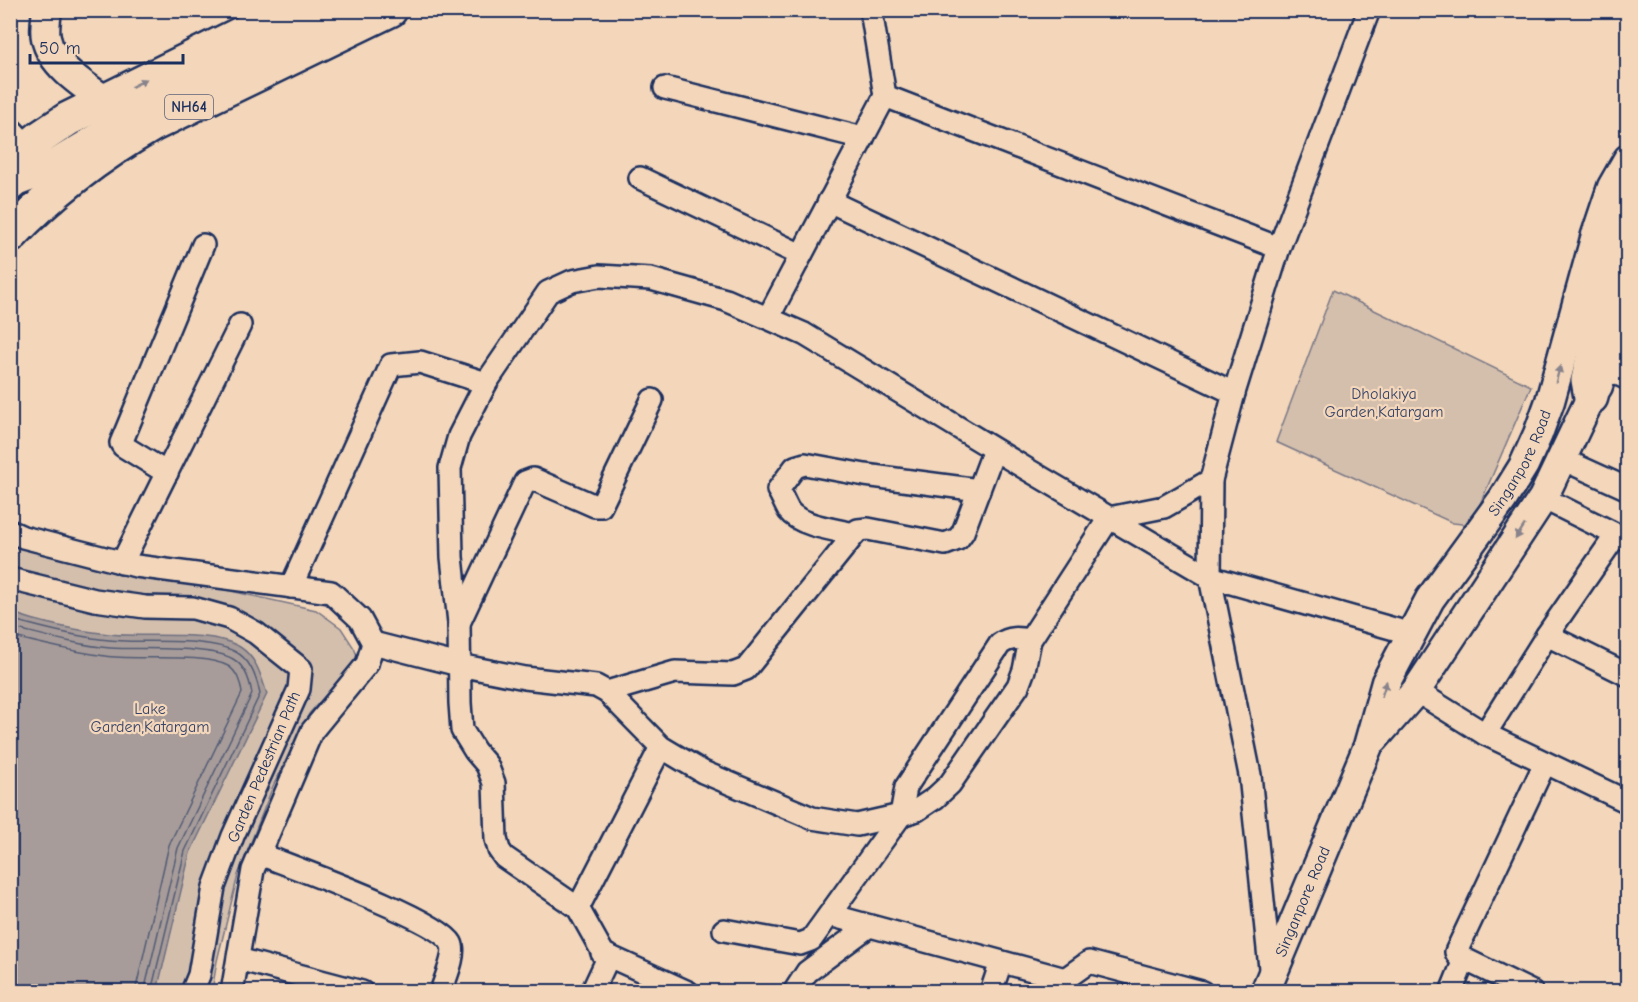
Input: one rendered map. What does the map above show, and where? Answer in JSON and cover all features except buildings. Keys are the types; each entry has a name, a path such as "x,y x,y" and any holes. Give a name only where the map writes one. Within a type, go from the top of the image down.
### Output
{"highway":[{"name":"NH64","path":"34,162 82,169 114,147 126,116 288,10"},
{"name":"NH64","path":"10,236 41,137 68,119 126,116 390,10"},
{"path":"1605,371 1618,242 1628,214"}],"main road":[{"path":"46,10 45,37 50,52 65,70 126,116 344,10"},
{"name":"Singanpore Road","path":"1268,985 1368,746 1386,682 1430,599 1503,499 1524,465 1538,434 1550,401 1596,235 1612,187 1628,159"},
{"path":"10,187 34,162"},
{"path":"10,208 29,189 34,162"},
{"name":"Singanpore Road","path":"1368,746 1416,691 1543,498 1605,371 1628,287"}],"street":[{"path":"768,318 885,96 871,10"},
{"path":"1268,985 1251,775 1210,577 1210,480 1279,248 1369,10"},
{"path":"665,88 863,138"},
{"path":"885,96 1279,248"},
{"path":"640,178 801,255"},
{"path":"829,201 1234,393"},
{"path":"167,473 121,443 203,245"},
{"path":"592,992 607,960 578,908 504,856 499,849 496,839 494,783 487,765 462,730 459,623 452,557 450,468 459,436 486,383 548,292 572,281 599,276 651,279 726,300 804,334 994,450 1210,577 1412,634"},
{"path":"122,562 240,325"},
{"path":"291,587 392,365 420,363 486,383"},
{"path":"459,623 525,482 533,479 595,506 601,506 652,400"},
{"path":"607,692 675,672 733,674 746,669 858,530 868,529 945,544 958,539 963,532 994,450"},
{"path":"1562,459 1628,489"},
{"path":"855,534 809,523 796,518 789,511 778,490 795,467 805,464 865,475 979,490"},
{"path":"373,643 459,665 525,678 596,686 607,692 661,747 703,772 812,818 857,825 917,810 950,784 1018,686 1030,640 1109,518 1164,507 1210,480"},
{"path":"1485,734 1547,635 1622,538 1543,498"},
{"path":"10,531 23,537 136,566 331,592 360,619 373,643 367,664 312,731 253,870 232,992"},
{"name":"Garden Pedestrian Path","path":"10,579 95,600 145,607 193,608 229,618 256,633 301,669 299,688 233,836 214,887 199,975 192,992"},
{"path":"1547,635 1628,675"},
{"path":"724,930 806,943 811,940 901,815 906,787 1000,644 1007,639 1030,640"},
{"path":"1416,691 1485,734 1628,802"},
{"path":"578,908 661,747"},
{"path":"1532,992 1464,960 1456,952 1545,762"},
{"path":"260,854 404,912 441,933 451,943 453,951 441,992"},
{"path":"830,915 1001,962 1068,985 1089,962 1202,992"},
{"path":"794,992 807,972 869,926"},
{"path":"602,953 688,992"},
{"path":"238,959 362,992"},
{"path":"1451,992 1464,960"},
{"path":"991,992 1001,962"}],"green space":[{"name":"Dholakiya Garden,Katargam","path":"1333,290 1531,386 1471,525 1453,523 1276,442"},
{"name":"Lake Garden,Katargam","path":"11,544 117,572 195,583 316,610 341,628 354,648 358,658 309,714 273,786 238,875 212,991 11,992"}],"water":[{"name":"Lake Garden,Katargam","path":"11,612 46,623 98,633 195,636 228,641 251,656 260,674 267,694 190,853 157,991 11,991"}]}
